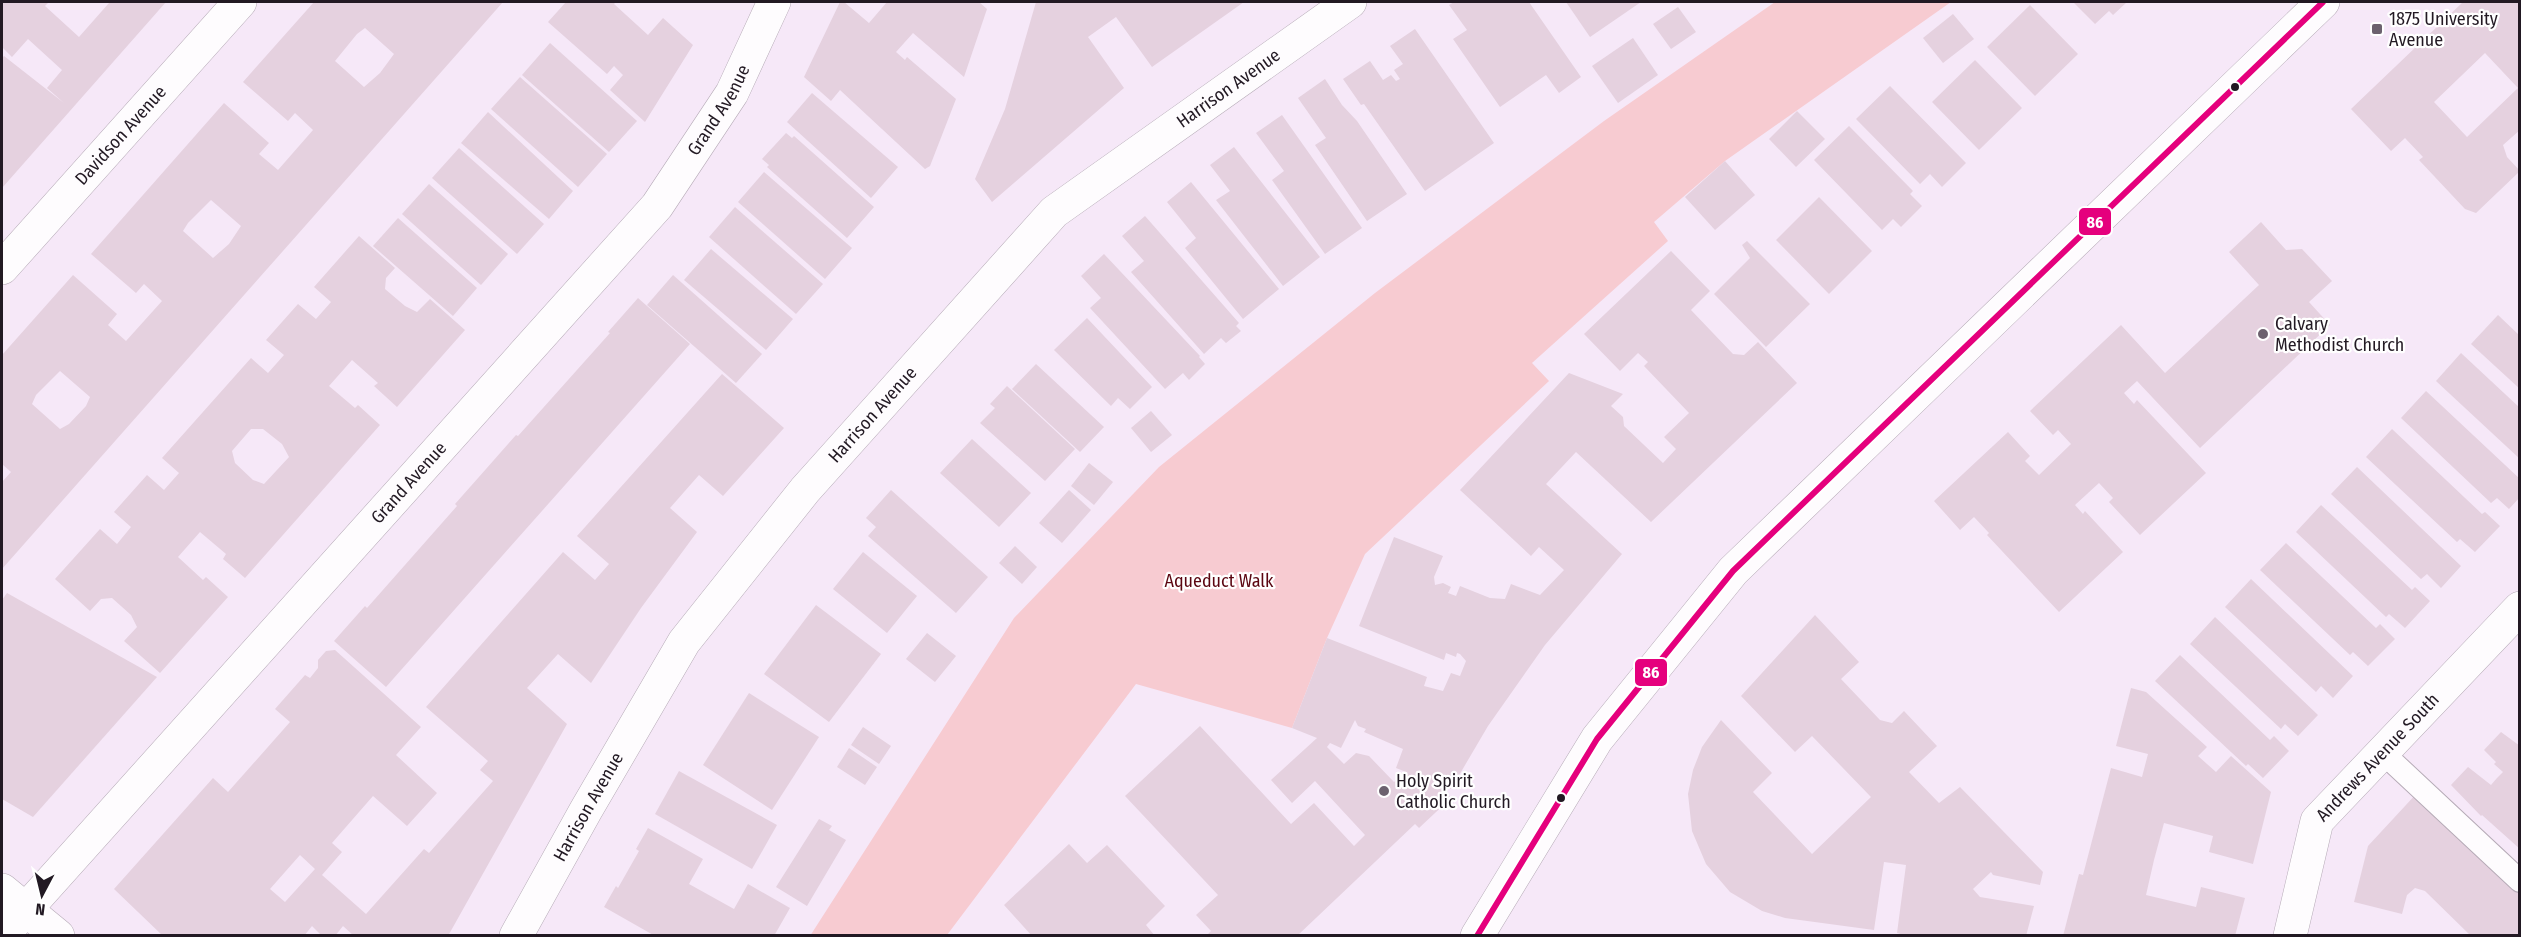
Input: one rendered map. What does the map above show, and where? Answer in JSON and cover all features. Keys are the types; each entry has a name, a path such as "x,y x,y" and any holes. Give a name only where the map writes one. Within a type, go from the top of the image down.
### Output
{"street":[{"name":"Davidson Avenue","path":"2,268 240,2"},
{"name":"Grand Avenue","path":"3,936 657,206 732,93 774,2"},
{"name":"Harrison Avenue","path":"516,936 684,642 805,490 1054,212 1350,2"},
{"path":"1477,936 1597,739 1733,571 2323,2"},
{"name":"Andrews Avenue South","path":"2290,936 2317,821 2520,608"},
{"path":"2,890 28,909 58,936"}],"lane":[{"path":"2383,753 2520,881"}],"green space":[{"name":"Aqueduct Walk","path":"1775,2 1951,2 1725,161 1654,222 1668,241 1532,363 1549,381 1365,554 1327,638 1292,728 1136,684 947,935 810,936 1014,618 1159,467 1375,293 1604,121"}],"building":[{"path":"2,2 49,2 45,6 79,37 109,3 107,2 166,2 2,188 2,58 4,56 64,103 47,88 62,70 28,39 12,57 2,47"},
{"path":"314,2 503,2 2,569 2,482 11,472 2,464 2,355 73,275 117,314 108,325 126,341 162,301 144,284 136,293 91,254 224,103 269,143 259,154 278,170 313,130 295,113 288,121 243,82","holes":["365,28 394,54 380,73 364,87 335,61 357,34","211,200 241,226 229,244 213,258 183,231","60,371 90,397 86,406 69,424 60,429 32,404 36,395"]},
{"path":"566,2 616,2 614,4 648,35 663,18 693,45 645,122 610,90 623,75 614,66 607,74 548,22"},
{"path":"840,2 844,2 869,23 887,2 979,2 987,9 964,77 913,33 896,52 905,60 907,57 956,99 930,166 925,169 840,90 831,101 804,77"},
{"path":"1036,2 1244,2 1152,67 1116,17 1088,37 1124,88 992,202 975,179 1005,109"},
{"path":"1454,2 1529,2 1581,77 1559,93 1546,75 1500,107 1453,39 1467,30 1449,5"},
{"path":"1566,2 1641,2 1590,37"},
{"path":"2073,2 2127,2 2113,15 2109,11 2095,24"},
{"path":"2463,2 2520,2 2520,130 2503,145 2507,157 2520,171 2476,213 2465,209 2419,160 2423,157 2405,138 2391,151 2351,109","holes":["2485,53 2518,88 2467,137 2434,102"]},
{"path":"2030,5 2078,54 2035,96 1987,47"},
{"path":"1678,7 1696,32 1671,49 1653,24"},
{"path":"1953,14 1974,39 1943,63 1923,38"},
{"path":"1415,29 1494,143 1425,191 1364,104 1361,105 1343,79 1370,61 1383,80 1391,75 1396,81 1400,79 1394,70 1403,64 1390,46"},
{"path":"1633,38 1658,75 1618,103 1592,66"},
{"path":"550,43 637,121 609,152 522,75"},
{"path":"1975,60 2022,108 1979,150 1932,102"},
{"path":"520,77 607,154 578,187 491,109"},
{"path":"1325,79 1407,194 1367,221 1315,145 1326,138 1298,98"},
{"path":"1890,86 1966,163 1942,187 1930,174 1920,184 1856,119"},
{"path":"812,93 898,167 871,198 787,122"},
{"path":"1797,111 1825,139 1796,167 1769,139"},
{"path":"488,112 573,191 549,219 461,143"},
{"path":"1282,115 1362,228 1325,254 1272,180 1284,171 1256,133"},
{"path":"1849,126 1913,191 1910,194 1922,206 1901,227 1893,219 1882,230 1814,160"},
{"path":"786,133 792,138 794,136 874,207 847,238 767,167 769,165 762,159"},
{"path":"1234,147 1320,257 1283,286 1216,200 1230,191 1210,165"},
{"path":"459,148 544,224 517,254 432,178"},
{"path":"1725,161 1755,195 1715,230 1685,197"},
{"path":"764,172 852,248 825,279 738,202"},
{"path":"1191,182 1279,289 1243,319 1185,248 1196,238 1167,202"},
{"path":"429,184 508,254 481,285 402,214"},
{"path":"1819,197 1872,251 1829,294 1776,240"},
{"path":"735,207 823,284 796,314 709,237"},
{"path":"1145,216 1239,323 1236,326 1241,331 1226,343 1221,338 1204,354 1131,272 1144,261 1122,236"},
{"path":"398,218 477,288 453,316 373,246"},
{"path":"2261,222 2286,250 2302,249 2332,281 2309,302 2330,325 2200,448 2137,381 2124,393 2134,404 2137,400 2206,473 2140,535 2109,502 2113,498 2099,483 2075,505 2083,514 2085,511 2123,552 2059,612 1987,535 1989,533 1974,517 1960,530 1934,501 2008,432 2030,456 2025,461 2039,475 2071,444 2058,430 2053,435 2030,411 2121,325 2165,373 2259,285 2229,252"},
{"path":"359,236 395,268 386,278 385,289 405,306 417,312 430,299 465,330 397,407 374,386 378,383 352,360 329,386 355,408 358,405 380,425 245,578 223,559 226,554 200,532 178,557 203,580 206,577 228,597 160,673 124,641 137,627 131,615 112,598 101,599 90,611 55,579 100,529 117,544 131,527 114,512 147,475 164,490 179,473 162,458 251,358 268,373 284,355 266,340 298,304 316,319 331,302 314,287","holes":["251,429 263,429 282,444 289,457 264,484 253,480 235,463 232,451"]},
{"path":"1747,241 1810,304 1766,347 1714,294 1750,258 1742,245"},
{"path":"711,249 793,319 766,350 684,280"},
{"path":"1671,251 1710,291 1691,310 1733,354 1744,355 1758,342 1797,383 1651,522 1576,452 1546,484 1622,554 1545,645 1488,726 1451,789 1438,784 1451,798 1419,828 1415,824 1297,936 1206,936 1211,931 1196,915 1218,895 1125,796 1200,726 1291,824 1314,803 1354,846 1365,835 1315,781 1292,803 1271,780 1317,738 1292,728 1327,638 1427,677 1424,686 1443,691 1451,673 1460,676 1466,661 1460,654 1457,653 1456,657 1446,653 1444,660 1359,626 1394,537 1443,556 1434,577 1435,585 1443,583 1451,587 1448,593 1456,596 1460,586 1490,598 1505,599 1511,584 1540,595 1564,570 1539,547 1531,556 1460,490 1569,373 1623,394 1611,406 1623,417 1624,426 1663,463 1676,449 1664,437 1689,413 1644,366 1648,362 1638,353 1620,371 1584,334","holes":["1355,720 1358,726 1366,729 1364,732 1403,749 1396,768 1406,772 1394,782 1369,756 1356,753 1344,764 1327,747 1330,743 1341,748"]},
{"path":"1104,254 1200,356 1205,364 1189,380 1183,373 1165,389 1090,308 1101,298 1081,276"},
{"path":"673,275 762,354 736,383 647,305"},
{"path":"638,298 690,344 386,687 334,641 365,606 367,608 457,506 455,504 610,333 608,332"},
{"path":"2498,315 2520,336 2520,389 2471,344"},
{"path":"1087,318 1152,387 1130,409 1118,398 1111,406 1054,350"},
{"path":"2461,353 2520,408 2520,459 2436,381"},
{"path":"1036,364 1104,427 1080,452 1012,389"},
{"path":"722,374 784,428 723,496 699,475 670,508 697,532 641,608 591,683 558,654 527,688 567,724 448,936 354,936 343,926 335,936 322,936 312,926 304,936 163,936 114,889 213,778 228,792 290,722 275,709 305,675 310,678 318,668 318,660 326,651 335,650 421,727 396,755 437,793 407,826 373,796 332,843 342,852 322,875 366,914 424,849 429,853 493,781 480,770 488,761 426,707 563,552 595,580 609,564 577,536","holes":["300,855 315,869 285,902 270,889"]},
{"path":"1007,386 1075,449 1045,481 980,423 995,408 990,404"},
{"path":"2426,391 2520,479 2520,497 2509,509 2497,498 2491,503 2401,418"},
{"path":"1151,411 1172,435 1151,452 1131,428"},
{"path":"2392,429 2482,514 2485,512 2500,526 2475,552 2460,539 2457,542 2366,457"},
{"path":"972,439 1031,493 999,527 940,473"},
{"path":"1089,463 1113,482 1094,505 1071,486"},
{"path":"2357,467 2461,566 2441,588 2427,574 2421,579 2331,494"},
{"path":"891,490 988,577 956,613 868,536 876,527 866,518"},
{"path":"1069,490 1091,510 1062,543 1039,523"},
{"path":"2321,505 2412,590 2415,587 2430,601 2405,628 2389,614 2386,617 2296,532"},
{"path":"2286,543 2376,628 2380,624 2395,639 2368,666 2353,652 2350,655 2260,570"},
{"path":"1015,546 1037,567 1022,584 999,563"},
{"path":"863,552 917,596 887,633 833,589"},
{"path":"2251,579 2353,676 2333,698 2321,686 2316,692 2225,607"},
{"path":"7,593 157,677 33,817 2,799 2,600"},
{"path":"816,605 881,654 829,722 764,674"},
{"path":"1815,615 1859,662 1841,679 1880,720 1892,723 1904,711 1937,746 1909,772 1939,803 1960,787 2043,872 2040,885 1993,875 1991,872 1973,889 1980,897 2034,906 2026,936 1908,936 1897,933 1906,865 1884,862 1874,930 1785,918 1762,911 1730,892 1706,864 1692,831 1688,794 1693,770 1702,747 1721,720 1772,773 1753,792 1812,854 1871,797 1812,736 1795,752 1741,696"},
{"path":"2215,617 2318,715 2298,736 2285,724 2281,729 2190,644"},
{"path":"927,633 956,656 935,682 906,659"},
{"path":"2180,655 2270,740 2274,736 2289,751 2263,778 2248,764 2246,766 2155,681"},
{"path":"2131,688 2146,692 2207,747 2198,756 2216,772 2231,756 2271,792 2253,864 2209,852 2213,836 2164,823 2154,860 2146,895 2196,907 2201,887 2245,898 2235,936 2063,936 2079,874 2083,875 2111,768 2142,777 2148,754 2116,746"},
{"path":"749,693 819,737 772,810 703,765"},
{"path":"863,727 891,746 879,764 851,745"},
{"path":"2501,732 2520,746 2520,849 2481,816 2451,785 2468,767 2491,785 2503,772 2484,750"},
{"path":"849,748 877,767 865,785 837,767"},
{"path":"679,771 777,825 752,869 655,814"},
{"path":"2418,792 2482,859 2520,894 2520,936 2471,936 2425,891 2415,888 2407,895 2402,914 2354,902 2368,846"},
{"path":"819,819 832,826 829,830 846,840 807,906 776,887"},
{"path":"648,828 703,859 689,884 734,909 748,884 790,908 774,936 655,936 604,907 616,886 618,888 639,851 636,849"},
{"path":"1069,844 1087,863 1107,845 1165,906 1146,925 1155,936 1032,936 1004,905"}],"transit line":[{"name":"86","path":"1477,936 1597,739 1733,571 2323,2"}],"place":[{"name":"1875 University Avenue","path":"2377,29"},
{"name":"Calvary Methodist Church","path":"2263,334"},
{"name":"Holy Spirit Catholic Church","path":"1384,791"}]}
